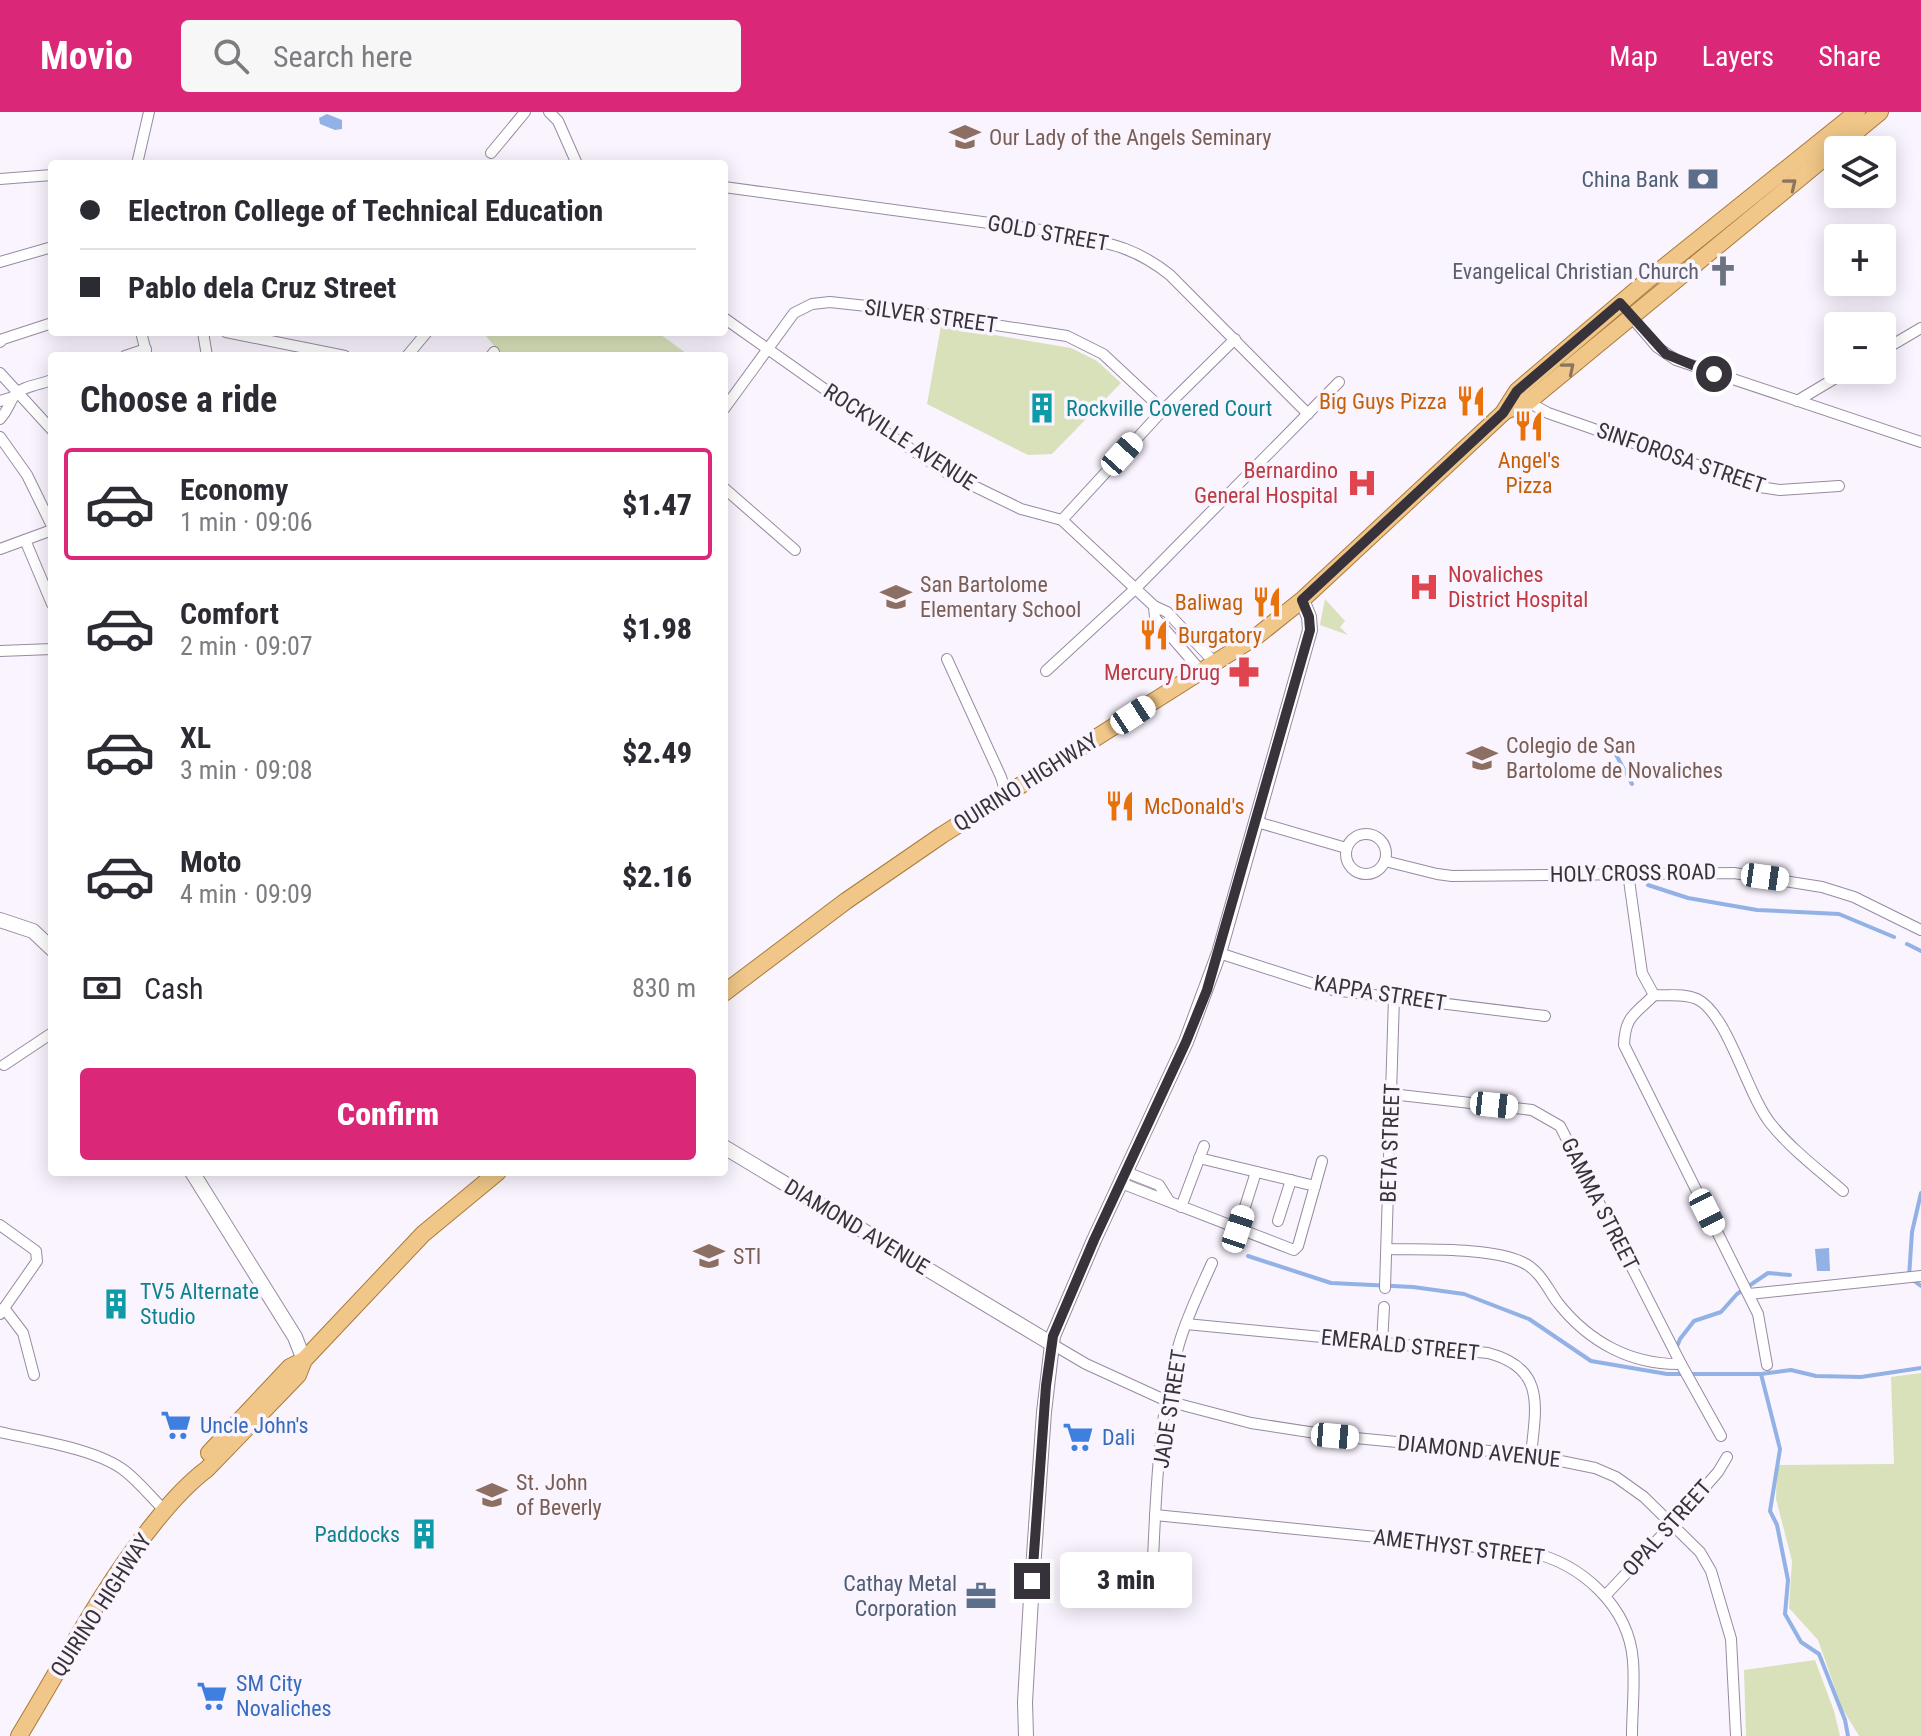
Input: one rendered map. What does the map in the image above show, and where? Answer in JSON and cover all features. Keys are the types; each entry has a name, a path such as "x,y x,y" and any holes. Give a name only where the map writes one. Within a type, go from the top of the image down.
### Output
{"main road":[{"name":"QUIRINO HIGHWAY","path":"1505,411 1528,402 1626,310 1649,279 1715,236 1857,112"},
{"name":"QUIRINO HIGHWAY","path":"1758,201 1880,112"},
{"name":"QUIRINO HIGHWAY","path":"728,990 846,901 1006,794 1257,636 1302,600 1505,411 1517,391 1626,310 1660,293 1715,236"},
{"path":"1649,279 1660,293"},
{"name":"QUIRINO HIGHWAY","path":"19,1736 133,1550 192,1480 201,1463 290,1367 304,1360 423,1234 493,1176"}],"street":[{"path":"138,160 149,112"},
{"path":"491,153 525,112"},
{"path":"549,112 558,121 575,160"},
{"path":"0,179 48,175"},
{"name":"GOLD STREET","path":"728,188 1063,233 1117,245 1147,256 1170,275 1308,414"},
{"path":"0,262 48,248"},
{"name":"SILVER STREET","path":"728,404 794,313 812,304 830,302 1067,336 1103,354 1163,410"},
{"path":"1626,310 1657,347 1676,360 1921,442"},
{"name":"ROCKVILLE AVENUE","path":"728,321 947,473 1021,509 1062,520 1154,606 1167,612 1208,667"},
{"path":"0,342 48,324"},
{"path":"1896,343 1921,328"},
{"path":"246,336 325,352"},
{"path":"410,352 424,336"},
{"path":"1062,520 1163,410 1235,339"},
{"path":"0,373 15,394 48,426"},
{"path":"0,401 48,382"},
{"path":"1046,671 1135,589 1339,382"},
{"path":"1797,401 1826,384"},
{"path":"0,419 11,407 15,394"},
{"name":"SINFOROSA STREET","path":"1528,402 1548,413 1760,487 1780,490 1839,486"},
{"path":"0,437 27,475 48,520"},
{"path":"728,491 795,550"},
{"path":"0,549 48,530"},
{"path":"25,540 48,595"},
{"path":"1026,1736 1031,1598 1052,1344 1074,1286 1186,1042 1219,953 1310,630 1302,600"},
{"name":"ROCKVILLE AVENUE","path":"1154,606 1155,618 1208,667"},
{"path":"0,651 48,649"},
{"path":"947,659 1006,794"},
{"path":"1257,822 1346,848"},
{"path":"1361,834 1375,836 1385,846 1385,861 1377,872 1363,874 1351,868 1345,855 1346,848 1361,834"},
{"name":"HOLY CROSS ROAD","path":"1385,861 1452,876 1734,873 1795,881 1854,897 1921,930"},
{"path":"1628,873 1642,973 1654,995"},
{"path":"0,920 33,931 48,944"},
{"name":"KAPPA STREET","path":"1219,953 1333,990 1545,1016"},
{"path":"1767,1365 1758,1314 1624,1045 1626,1023 1632,1014 1654,995 1683,995 1705,1004 1730,1045 1758,1107 1772,1126 1843,1191"},
{"name":"BETA STREET","path":"1385,1288 1394,997"},
{"path":"4,1065 48,1036"},
{"name":"GAMMA STREET","path":"1391,1094 1532,1110 1560,1126 1721,1436"},
{"path":"1176,1205 1204,1146"},
{"name":"DIAMOND AVENUE","path":"728,1149 1086,1364 1167,1401 1251,1423 1335,1436 1531,1455 1595,1468 1616,1477 1644,1497 1700,1552 1711,1571 1731,1639 1736,1736"},
{"path":"1199,1158 1315,1186"},
{"path":"1123,1178 1159,1185 1176,1205 1294,1250 1298,1246 1322,1161"},
{"path":"1238,1229 1256,1172"},
{"path":"194,1176 295,1337 304,1360"},
{"path":"1278,1221 1291,1180"},
{"path":"0,1225 38,1255 37,1261 2,1311 23,1333 34,1375"},
{"path":"1387,1249 1491,1254 1520,1261 1544,1281 1571,1318 1611,1348 1635,1359 1681,1364"},
{"name":"JADE STREET","path":"1153,1560 1167,1401 1186,1324 1212,1263"},
{"path":"1749,1294 1921,1276"},
{"path":"1382,1343 1384,1307"},
{"name":"EMERALD STREET","path":"1186,1324 1488,1353 1516,1364 1534,1388 1536,1400 1531,1455"},
{"path":"0,1432 81,1451 114,1464 165,1511"},
{"name":"OPAL STREET","path":"1605,1596 1672,1525 1718,1472 1727,1457"},
{"name":"AMETHYST STREET","path":"1155,1515 1529,1552 1557,1560 1581,1573 1605,1596 1622,1619 1633,1661 1632,1736"}],"green space":[{"path":"941,326 1071,348 1097,361 1121,383 1052,454 1028,455 927,404"},
{"path":"486,336 662,336 684,352 499,352"},
{"path":"1325,599 1345,621 1340,627 1348,635 1320,625"},
{"path":"1921,1373 1921,1736 1859,1736 1842,1708 1818,1640 1789,1608 1792,1561 1776,1499 1777,1465 1894,1464 1891,1377"},
{"path":"1815,1660 1840,1736 1746,1736 1744,1670"}],"water":[{"path":"327,114 342,120 342,129 335,130 320,124 319,118"},
{"path":"1829,1248 1830,1271 1817,1271 1815,1249"}],"waterway":[{"path":"1608,740 1632,784"},
{"path":"1648,885 1688,898 1757,910 1839,914 1894,937"},
{"path":"1907,944 1921,951"},
{"path":"1921,1193 1912,1232 1909,1277 1921,1286"},
{"path":"1248,1256 1331,1283 1413,1287 1464,1294 1529,1319 1591,1361 1667,1374 1761,1374"},
{"path":"1676,1349 1694,1321 1721,1312 1737,1294 1768,1273 1790,1275"},
{"path":"1848,1736 1845,1720 1819,1654 1801,1642 1785,1614 1788,1580 1777,1525 1770,1511 1780,1449 1761,1374 1791,1370 1816,1376 1861,1377 1921,1368"}],"place":[{"name":"Our Lady of the Angels Seminary","path":"965,137"},
{"name":"China Bank","path":"1703,179"},
{"name":"Evangelical Christian Church","path":"1723,271"},
{"name":"Big Guys Pizza","path":"1471,401"},
{"name":"Rockville Covered Court","path":"1042,408"},
{"name":"Angel's Pizza","path":"1529,426"},
{"name":"Bernardino General Hospital","path":"1362,483"},
{"name":"Novaliches District Hospital","path":"1424,587"},
{"name":"San Bartolome Elementary School","path":"896,597"},
{"name":"Baliwag","path":"1267,602"},
{"name":"Burgatory","path":"1154,635"},
{"name":"Mercury Drug","path":"1244,672"},
{"name":"Colegio de San Bartolome de Novaliches","path":"1482,758"},
{"name":"McDonald's","path":"1120,806"},
{"name":"STI","path":"709,1256"},
{"name":"TV5 Alternate Studio","path":"116,1304"},
{"name":"Uncle John's","path":"176,1425"},
{"name":"Dali","path":"1078,1437"},
{"name":"St. John of Beverly","path":"492,1495"},
{"name":"Paddocks","path":"424,1534"},
{"name":"Cathay Metal Corporation","path":"981,1596"},
{"name":"SM City Novaliches","path":"212,1696"}],"route":[{"path":"1032,1581 1046,1386 1053,1336 1202,1005 1310,630 1302,600 1503,413 1517,391 1620,303 1666,354 1714,374"}]}
